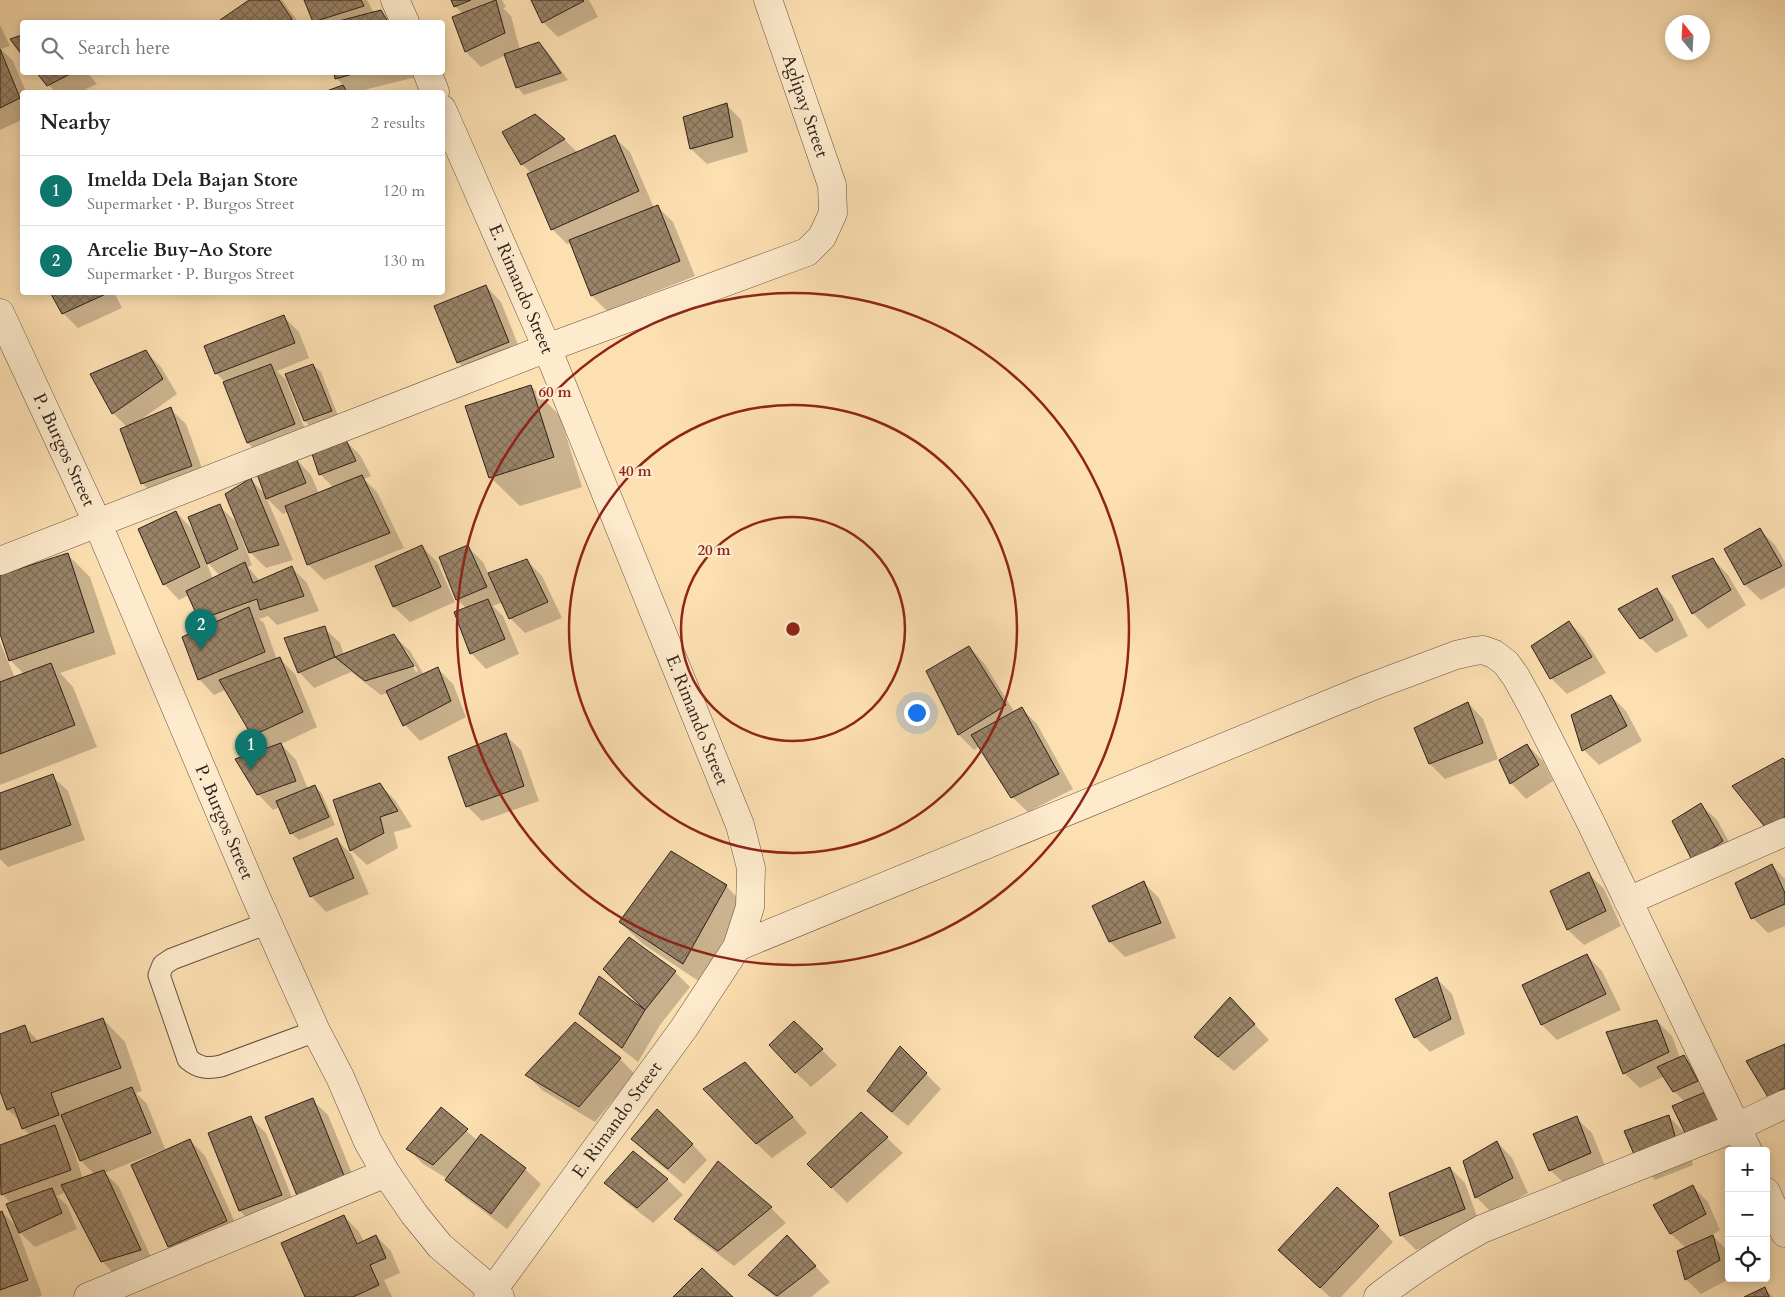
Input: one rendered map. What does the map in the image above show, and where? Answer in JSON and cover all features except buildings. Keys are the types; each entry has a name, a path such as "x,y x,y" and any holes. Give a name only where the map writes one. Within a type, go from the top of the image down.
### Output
{"street":[{"path":"395,0 404,20"},
{"name":"Aglipay Street","path":"547,348 807,252 822,237 833,213 832,185 768,0"},
{"path":"428,75 434,90"},
{"name":"E. Rimando Street","path":"445,116 547,348 740,825 751,868 750,907 737,946 684,1028 493,1295"},
{"name":"P. Burgos Street","path":"0,313 97,522 268,923 316,1030 340,1077 368,1142 386,1173 414,1214 440,1246 493,1295"},
{"path":"0,561 547,348"},
{"path":"737,946 1368,688 1456,655 1483,650 1494,654 1506,663 1516,677 1591,823 1742,1139"},
{"path":"1628,901 1785,832"},
{"path":"1378,1297 1452,1246 1482,1229 1742,1139 1785,1104"},
{"path":"88,1297 386,1173"},
{"path":"1770,1201 1785,1233"}],"lane":[{"path":"268,923 172,959 162,965 159,976 188,1059 195,1065 208,1068 221,1066 316,1030"}],"place":[{"name":"Arcelie Buy-Ao Store","path":"201,650"},
{"name":"Imelda Dela Bajan Store","path":"251,770"}]}
